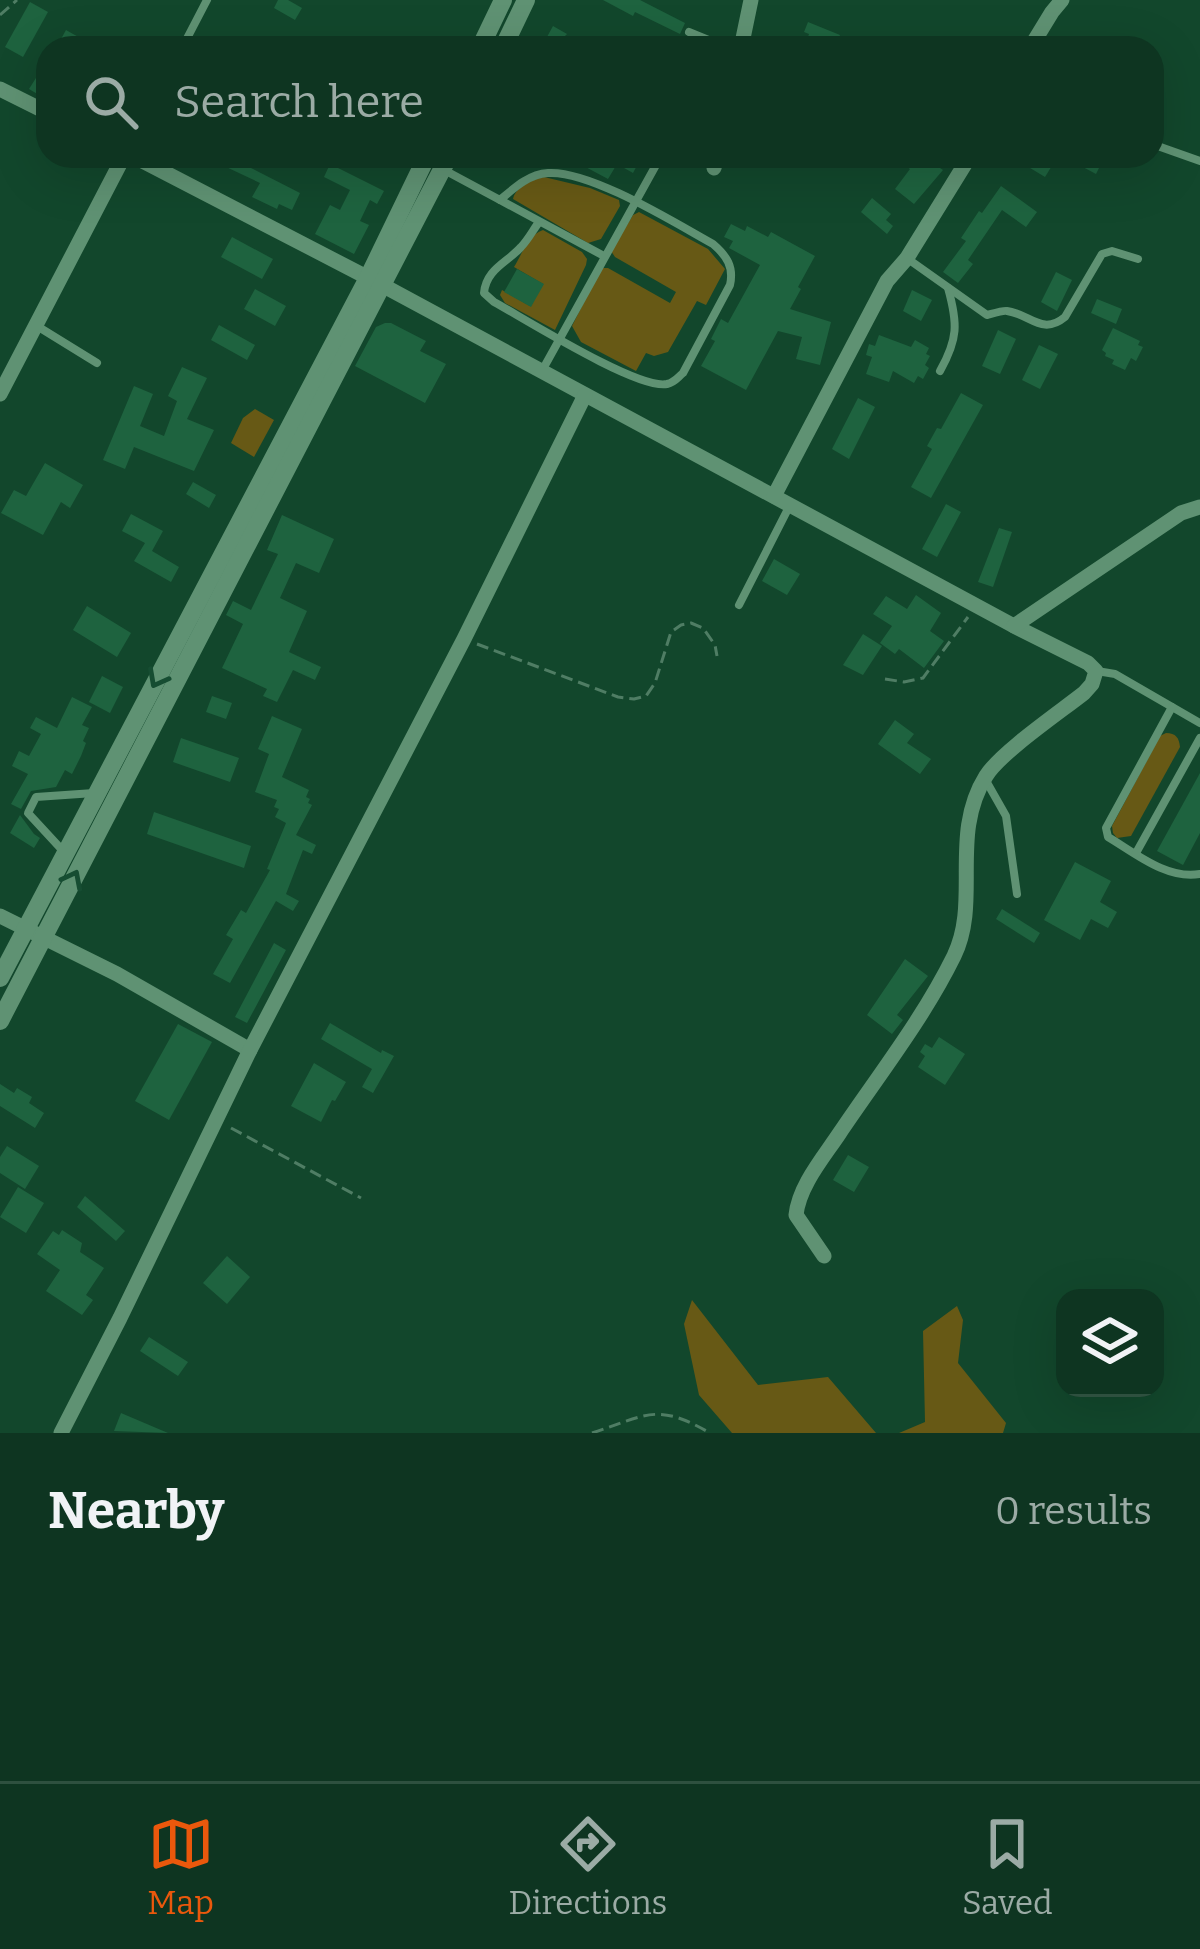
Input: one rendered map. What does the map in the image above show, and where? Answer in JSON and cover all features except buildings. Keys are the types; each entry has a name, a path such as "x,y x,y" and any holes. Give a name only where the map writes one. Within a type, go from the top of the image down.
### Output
{"street":[{"path":"485,36 503,0"},
{"path":"508,36 526,0"},
{"path":"744,36 752,0"},
{"path":"1037,36 1062,0"},
{"path":"0,89 36,107"},
{"path":"0,394 121,168"},
{"path":"152,168 542,370 1096,671 1084,693 992,766 985,778 970,815 964,849 965,914 954,956 797,1203 796,1215 824,1256"},
{"path":"0,978 34,933 435,168"},
{"path":"774,496 887,281 907,258 963,168"},
{"path":"0,1021 65,854 375,282"},
{"path":"61,1433 250,1050 585,395"},
{"path":"1014,626 1181,512 1200,507"},
{"path":"0,916 117,974 250,1050"}],"lane":[{"path":"188,36 207,0"},
{"path":"689,32 699,36"},
{"path":"1164,148 1200,161"},
{"path":"451,168 604,256"},
{"path":"542,370 654,168"},
{"path":"500,200 536,175 552,172 578,178 636,201 724,254 733,274 730,285 682,373 667,384 653,383 615,368 484,293 485,280 520,248 539,222"},
{"path":"907,258 987,315 1005,310 1041,325 1056,324 1065,317 1102,254 1112,250 1138,260"},
{"path":"940,371 953,348 956,328 948,288"},
{"path":"36,325 97,363"},
{"path":"739,605 790,505"},
{"path":"1096,671 1115,674 1200,723"},
{"path":"1172,707 1106,827 1108,837 1136,854 1185,877 1200,874"},
{"path":"1136,854 1200,738"},
{"path":"985,778 1006,816 1017,894"},
{"path":"65,854 28,813 36,796 97,793"}],"path":[{"path":"0,15 17,0"},
{"path":"885,679 922,678 975,605"},
{"path":"464,639 634,699 646,696 655,682 671,632 681,625 691,622 703,628 717,656"},
{"path":"216,1120 362,1198"},
{"path":"592,1433 657,1412 680,1416 710,1433"}],"shaded area":[{"path":"544,177 619,200 601,239 588,243 513,199 521,187"},
{"path":"639,212 708,249 725,269 706,305 697,301 668,352 646,353 636,371 581,342 572,326 601,268 670,303 676,292 611,251"},
{"path":"543,230 587,259 555,330 505,303 500,295 502,290 530,306 543,284 514,267 529,240"},
{"path":"255,409 274,420 254,457 231,443 243,418"},
{"path":"1160,736 1176,737 1180,747 1131,836 1117,838 1112,826"},
{"path":"692,1300 758,1385 828,1377 876,1433 732,1433 699,1395 684,1324"},
{"path":"957,1306 963,1320 958,1363 1006,1423 1003,1433 899,1433 925,1422 923,1331"}]}
